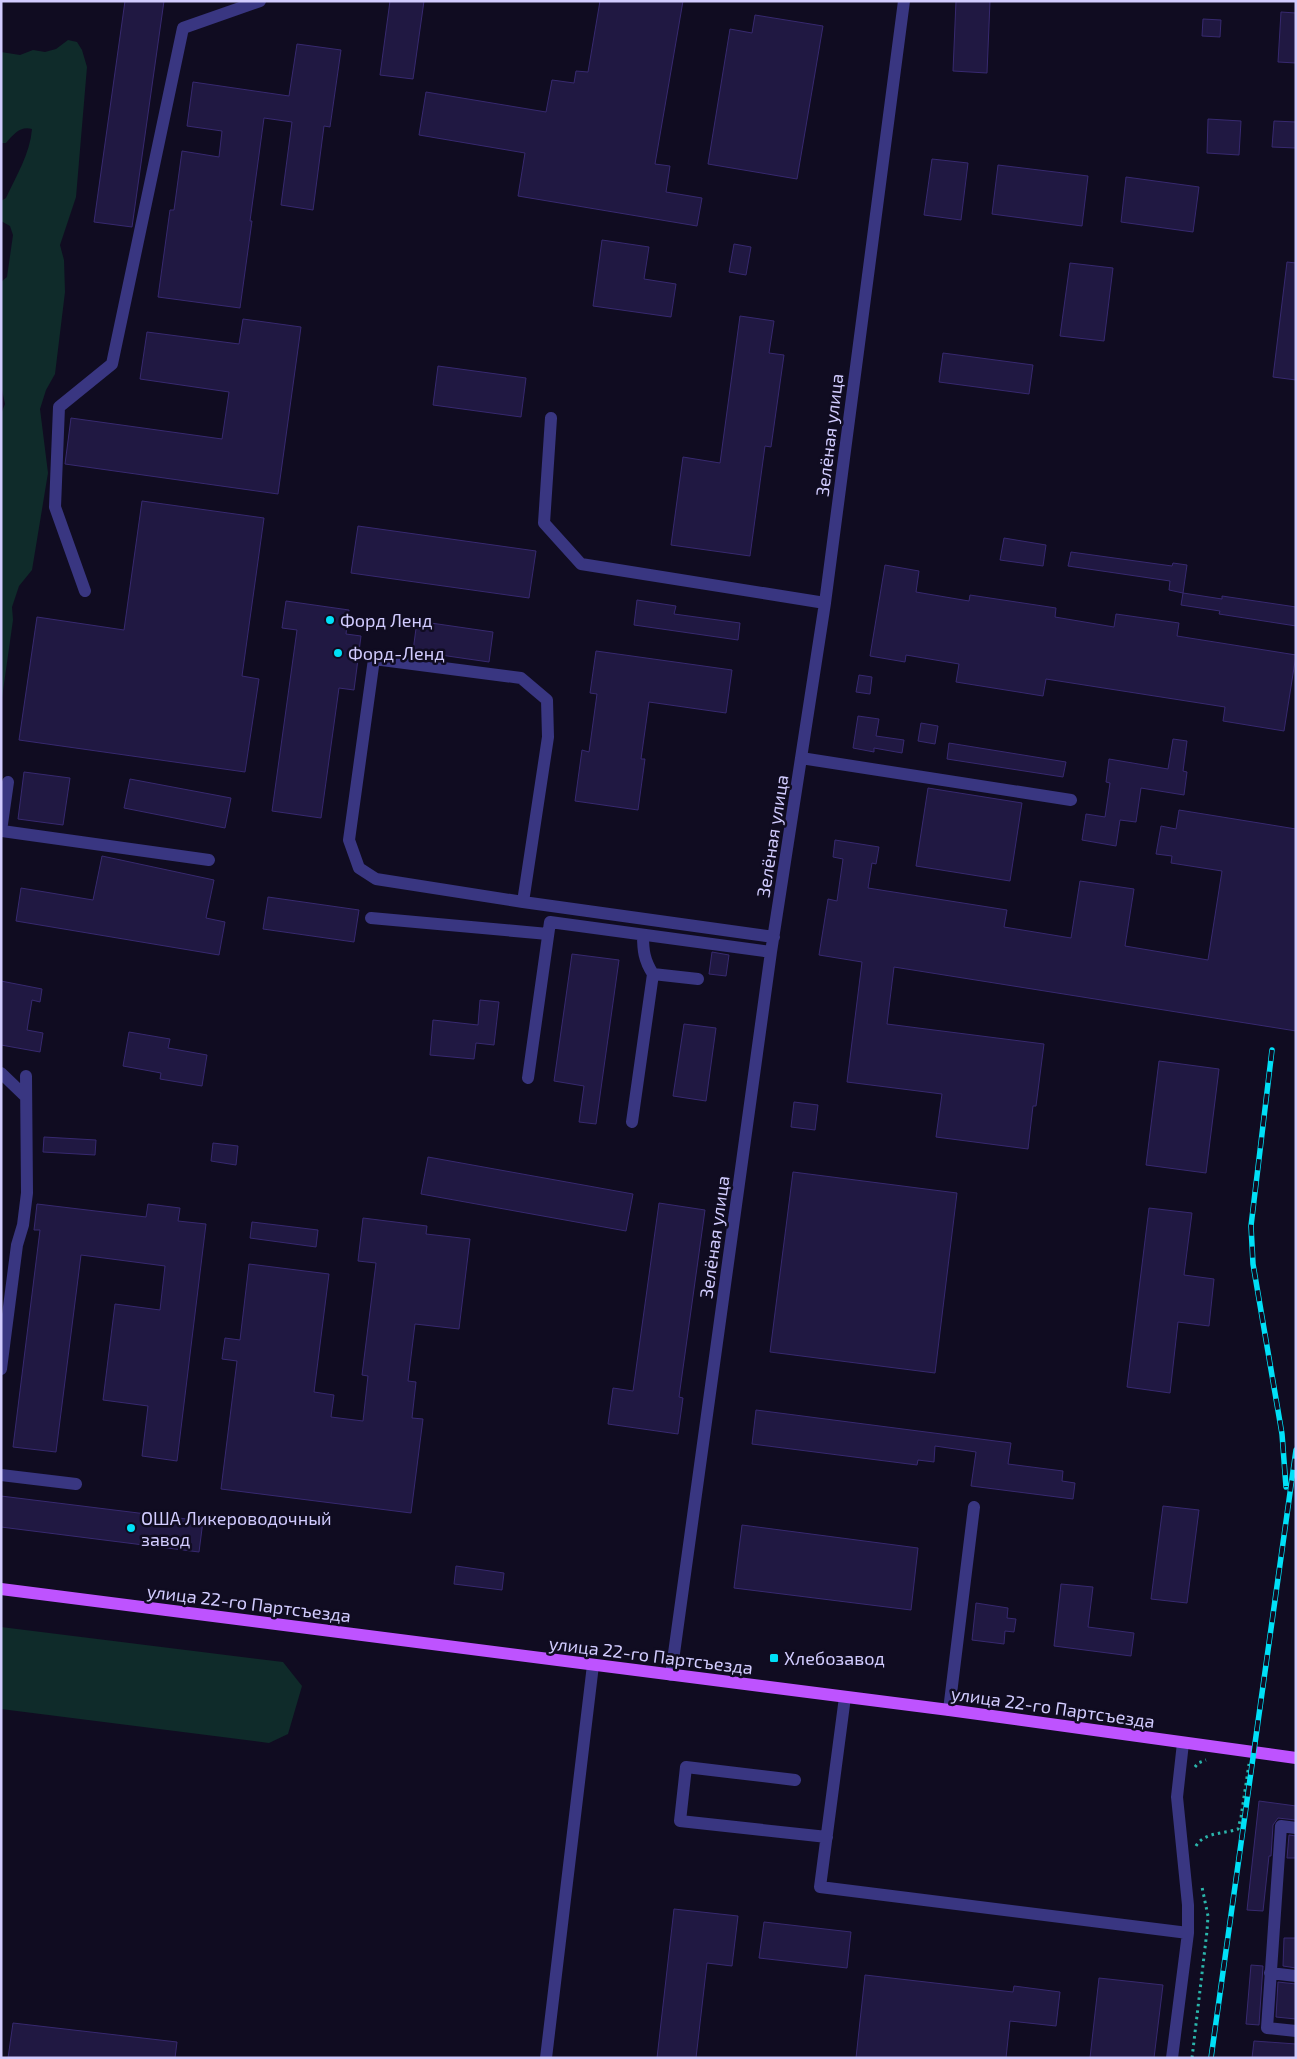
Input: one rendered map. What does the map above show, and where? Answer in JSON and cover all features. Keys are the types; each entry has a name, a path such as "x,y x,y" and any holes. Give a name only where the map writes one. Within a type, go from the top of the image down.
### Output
{"main road":[{"name":"улица 22-го Партсъезда","path":"1,1589 949,1710 1296,1758"}],"street":[{"path":"85,591 55,507 59,407 112,364 183,28 260,1"},
{"name":"Зелёная улица","path":"671,1675 774,937 825,603 904,1"},
{"path":"551,418 544,523 581,564 825,603"},
{"path":"523,902 548,737 547,700 521,678 374,659 349,840 360,868 376,879 523,902 774,937"},
{"path":"801,758 1071,800"},
{"path":"8,782 1,831 209,860"},
{"path":"371,918 548,934"},
{"path":"528,1078 550,922 772,952"},
{"path":"632,1122 653,974 646,963 642,950 643,935"},
{"path":"653,974 698,979"},
{"path":"1,1073 26,1098"},
{"path":"1,1369 17,1245 23,1225 27,1193 26,1076"},
{"path":"1,1475 76,1484"},
{"path":"949,1710 974,1507"},
{"path":"546,2058 593,1665"},
{"path":"846,1697 820,1887 1188,1933"},
{"path":"1172,2058 1188,1933 1188,1905 1177,1797 1183,1743"},
{"path":"795,1780 686,1768 680,1821 827,1837"},
{"path":"1296,1828 1281,1826 1267,2028 1296,2031"},
{"path":"1270,1973 1296,1976"}],"path":[{"path":"1193,1770 1198,1763 1208,1759"},
{"path":"1193,1842 1194,1849 1199,1840 1208,1835 1226,1833 1238,1828 1242,1817 1249,1764 1241,1763"}],"green space":[{"path":"68,40 77,42 82,50 87,67 76,197 60,245 64,260 65,292 55,374 46,390 40,409 48,473 32,570 19,586 12,607 13,620 1,705 1,414 5,404 1,385 1,282 7,277 13,235 10,226 1,221 1,201 6,198 22,165 32,129 21,130 6,143 1,143 1,52 20,55 33,50 45,52 56,49"},
{"path":"1,1627 283,1662 302,1686 288,1734 269,1743 1,1709"}],"building":[{"path":"125,1 164,1 132,227 94,222"},
{"path":"390,1 424,1 413,79 380,75"},
{"path":"600,1 683,1 655,164 670,166 666,192 702,198 697,226 518,196 525,153 419,135 426,92 546,112 552,80 574,83 576,71 588,72"},
{"path":"956,1 990,1 987,73 953,71"},
{"path":"1281,12 1296,13 1296,63 1278,62"},
{"path":"755,15 823,26 797,179 708,164 730,29 752,33"},
{"path":"1203,19 1221,20 1220,37 1202,36"},
{"path":"297,44 341,50 330,127 324,126 313,210 281,205 292,122 264,118 240,308 158,297 170,210 174,210 182,151 219,157 222,131 187,126 193,82 289,96"},
{"path":"1208,119 1241,121 1239,155 1207,153"},
{"path":"1274,121 1296,122 1296,148 1272,147"},
{"path":"932,159 968,163 961,220 924,215"},
{"path":"998,165 1088,176 1082,226 992,214"},
{"path":"1126,177 1199,187 1193,232 1121,222"},
{"path":"602,240 649,247 644,279 676,284 671,317 593,306"},
{"path":"734,244 751,247 746,275 729,272"},
{"path":"1287,262 1296,263 1296,380 1273,377"},
{"path":"1070,263 1113,268 1104,341 1060,336"},
{"path":"740,316 774,321 769,353 784,355 771,447 765,446 750,556 671,545 683,457 720,463"},
{"path":"243,319 301,327 278,494 65,464 71,418 222,439 229,392 140,379 147,332 239,344"},
{"path":"943,353 1033,365 1029,394 939,382"},
{"path":"438,366 526,378 521,417 433,405"},
{"path":"142,501 264,518 242,676 259,679 245,772 19,740 37,617 124,630"},
{"path":"358,526 536,551 529,598 351,573"},
{"path":"1004,538 1046,545 1043,566 1000,560"},
{"path":"1071,552 1172,566 1173,563 1187,565 1183,593 1169,590 1170,581 1068,566"},
{"path":"885,565 919,571 916,592 969,601 970,595 1056,608 1055,617 1114,627 1116,614 1179,623 1177,636 1296,655 1284,731 1223,721 1225,707 1046,679 1043,696 956,682 959,664 906,655 905,662 870,656"},
{"path":"1183,593 1222,599 1222,596 1296,607 1296,626 1219,614 1220,611 1181,605"},
{"path":"637,600 676,606 674,614 740,623 738,640 634,625"},
{"path":"286,601 349,610 346,634 361,636 354,690 339,688 321,818 272,811 297,630 282,628"},
{"path":"417,621 493,632 489,662 413,651"},
{"path":"596,651 732,670 726,713 649,702 641,759 645,759 638,810 575,801 582,750 589,752 597,694 590,693"},
{"path":"859,675 872,677 870,694 856,692"},
{"path":"858,716 879,719 876,736 904,740 902,753 874,748 874,752 853,748"},
{"path":"921,723 938,726 935,744 918,741"},
{"path":"1173,739 1187,741 1183,771 1187,772 1184,795 1141,788 1136,822 1120,820 1116,846 1082,840 1086,814 1105,817 1110,783 1106,782 1109,759 1168,769"},
{"path":"949,743 1066,762 1063,777 947,759"},
{"path":"24,772 70,778 63,825 18,819"},
{"path":"130,779 231,798 225,828 124,808"},
{"path":"928,788 1022,803 1010,881 916,866"},
{"path":"1179,810 1296,829 1296,1031 894,967 887,1024 1044,1044 1036,1106 1033,1106 1028,1149 936,1137 942,1094 847,1082 862,962 819,955 828,899 837,901 843,859 833,857 835,840 879,847 876,864 872,863 868,888 1007,910 1004,927 1071,938 1080,881 1134,889 1125,946 1208,960 1222,871 1171,863 1172,856 1156,854 1161,826 1176,829"},
{"path":"102,856 214,880 206,918 225,922 219,955 16,921 21,888 93,900"},
{"path":"268,897 359,910 354,942 263,929"},
{"path":"712,952 729,955 726,976 709,974"},
{"path":"572,954 619,960 596,1124 579,1122 584,1086 554,1081"},
{"path":"1,981 42,989 40,1002 32,1000 27,1030 43,1033 40,1052 1,1045"},
{"path":"480,1000 499,1002 494,1045 476,1043 474,1059 430,1055 433,1020 478,1025"},
{"path":"684,1024 716,1028 706,1101 673,1096"},
{"path":"129,1032 170,1039 168,1048 207,1055 202,1086 160,1079 161,1073 123,1066"},
{"path":"1159,1061 1219,1069 1206,1173 1146,1165"},
{"path":"794,1102 818,1105 815,1130 791,1127"},
{"path":"44,1137 96,1140 95,1155 43,1152"},
{"path":"213,1143 238,1146 236,1165 211,1161"},
{"path":"428,1157 633,1194 626,1231 421,1194"},
{"path":"793,1172 957,1193 935,1373 770,1352"},
{"path":"659,1203 705,1210 679,1397 683,1398 678,1434 608,1424 613,1388 633,1391"},
{"path":"37,1204 146,1217 148,1204 180,1208 178,1221 206,1224 177,1461 142,1456 148,1406 103,1400 115,1304 160,1310 165,1266 81,1255 56,1452 13,1447 40,1230 34,1230"},
{"path":"1149,1208 1192,1213 1184,1275 1214,1279 1209,1326 1178,1322 1170,1393 1127,1387"},
{"path":"363,1218 427,1226 426,1234 470,1239 459,1329 415,1324 408,1381 416,1382 412,1418 423,1419 411,1513 221,1489 237,1361 222,1359 225,1338 240,1340 249,1264 329,1274 314,1392 334,1395 331,1417 363,1421 368,1376 362,1375 376,1263 358,1261"},
{"path":"252,1222 318,1230 316,1247 250,1238"},
{"path":"756,1410 1011,1443 1008,1464 1063,1471 1062,1481 1075,1483 1073,1499 971,1486 976,1452 935,1446 934,1462 918,1460 917,1465 752,1444"},
{"name":"ОША Ликероводочный завод","path":"1,1496 203,1521 199,1552 1,1527"},
{"path":"1163,1506 1199,1510 1187,1603 1151,1599"},
{"path":"742,1525 918,1548 911,1610 734,1588"},
{"path":"456,1566 504,1573 502,1590 454,1584"},
{"path":"1061,1584 1093,1587 1088,1627 1134,1633 1131,1656 1054,1646"},
{"path":"976,1603 1008,1608 1007,1618 1016,1619 1014,1632 1005,1631 1004,1644 972,1640"},
{"path":"1259,1801 1296,1806 1296,1820 1278,1818 1273,1825 1271,1856 1269,1856 1263,1911 1247,1910"},
{"path":"1289,1835 1296,1836 1296,1858 1287,1858"},
{"path":"674,1909 738,1916 732,1966 707,1963 696,2058 657,2058"},
{"path":"764,1922 851,1932 847,1968 759,1958"},
{"path":"1284,1938 1296,1938 1296,1968 1283,1966"},
{"path":"1251,1965 1263,1966 1259,2025 1246,2024"},
{"path":"865,1975 1013,1992 1014,1986 1060,1992 1056,2026 1010,2021 1006,2058 856,2058"},
{"path":"1099,1978 1163,1985 1154,2058 1090,2058"},
{"path":"1278,1982 1296,1984 1296,2019 1276,2017"},
{"path":"13,2023 177,2042 175,2058 8,2058"},
{"path":"1254,2041 1296,2044 1296,2058 1252,2058"}],"railway":[{"path":"1272,1050 1251,1226 1253,1264 1282,1434 1286,1487"},
{"path":"1211,2058 1296,1450"}],"place":[{"name":"Форд Ленд","path":"330,620"},
{"name":"Форд-Ленд","path":"338,653"},
{"name":"ОША Ликероводочный завод","path":"131,1528"},
{"name":"Хлебозавод","path":"774,1658"}]}
